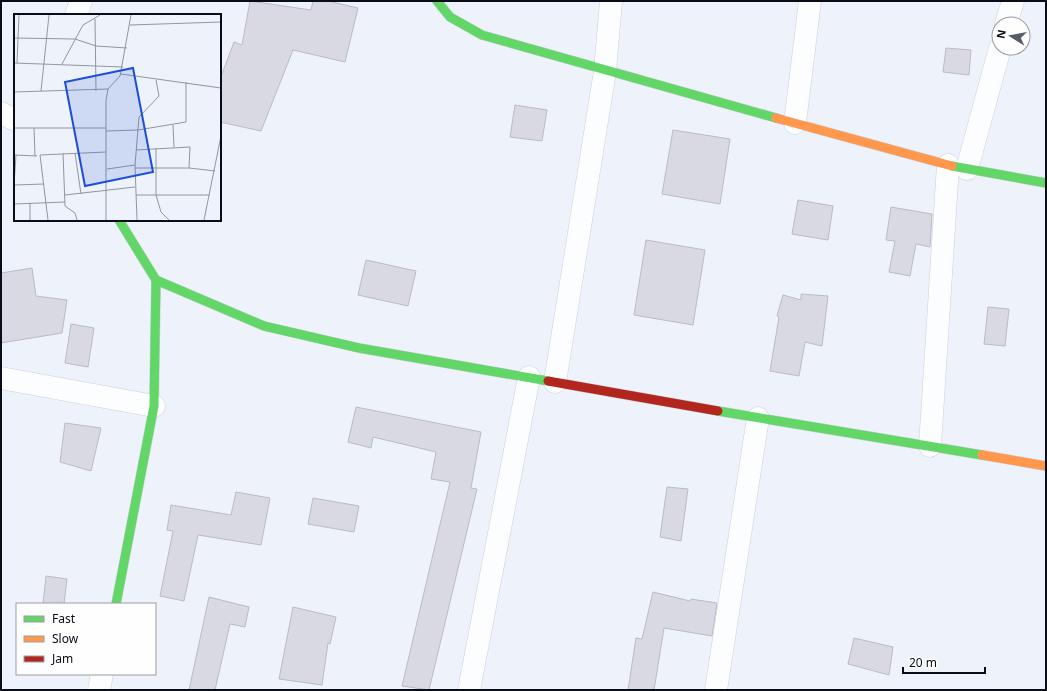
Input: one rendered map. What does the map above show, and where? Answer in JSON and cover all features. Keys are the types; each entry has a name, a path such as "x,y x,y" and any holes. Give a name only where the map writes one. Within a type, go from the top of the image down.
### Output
{"street":[{"path":"76,14 81,1"},
{"path":"437,1 450,17 482,34 606,71 957,167 1046,183"},
{"path":"555,382 606,71 611,1"},
{"path":"795,123 810,1"},
{"path":"1008,16 1013,1"},
{"path":"930,446 957,167 997,56"},
{"path":"1,113 14,120"},
{"path":"116,603 154,406 156,280 120,221"},
{"path":"156,280 264,326 359,348 758,418 1046,466"},
{"path":"469,690 529,377"},
{"path":"1,378 154,406"},
{"path":"716,690 758,418"},
{"path":"99,690 102,675"}],"building":[{"path":"250,1 311,10 313,1 328,1 358,8 345,62 293,50 261,131 221,122 221,76 234,42 242,45"},
{"path":"946,48 971,50 969,75 943,72"},
{"path":"515,105 547,110 542,141 510,137"},
{"path":"673,130 730,139 720,204 662,194"},
{"path":"798,200 833,206 828,240 792,234"},
{"path":"891,207 932,214 930,247 916,244 910,276 889,272 895,241 886,240"},
{"path":"646,240 705,250 693,325 634,315"},
{"path":"366,260 416,271 408,306 358,295"},
{"path":"32,268 36,296 67,300 62,333 1,343 1,273"},
{"path":"801,294 828,296 822,346 805,342 799,376 770,371 779,317 777,316 783,295 801,300"},
{"path":"988,307 1009,309 1005,346 984,344"},
{"path":"71,324 94,328 88,367 65,363"},
{"path":"356,407 481,432 471,488 477,489 429,690 402,686 450,482 431,479 436,452 373,437 371,448 348,442"},
{"path":"65,423 101,428 91,471 60,462"},
{"path":"667,487 688,489 681,541 660,537"},
{"path":"236,492 270,498 261,545 198,535 184,601 160,596 173,531 167,530 171,505 231,515"},
{"path":"313,498 359,506 354,532 308,524"},
{"path":"46,576 67,579 64,603 43,603"},
{"path":"653,592 690,601 691,599 717,603 712,636 664,628 654,690 628,690 636,638 642,639"},
{"path":"209,597 249,607 245,627 230,624 215,690 189,690"},
{"path":"293,607 336,617 330,644 328,643 322,685 279,679"},
{"path":"854,638 893,647 889,675 848,664"}],"traffic: fast":[{"path":"437,1 450,17 482,35 776,118"},
{"path":"952,166 1046,183"},
{"path":"120,221 156,280 264,326 359,348 548,381"},
{"path":"116,603 154,406 156,280"},
{"path":"718,411 982,455"}],"traffic: slow":[{"path":"776,118 952,166"},
{"path":"982,455 1046,466"}],"traffic: jam":[{"path":"548,381 718,411"}]}
